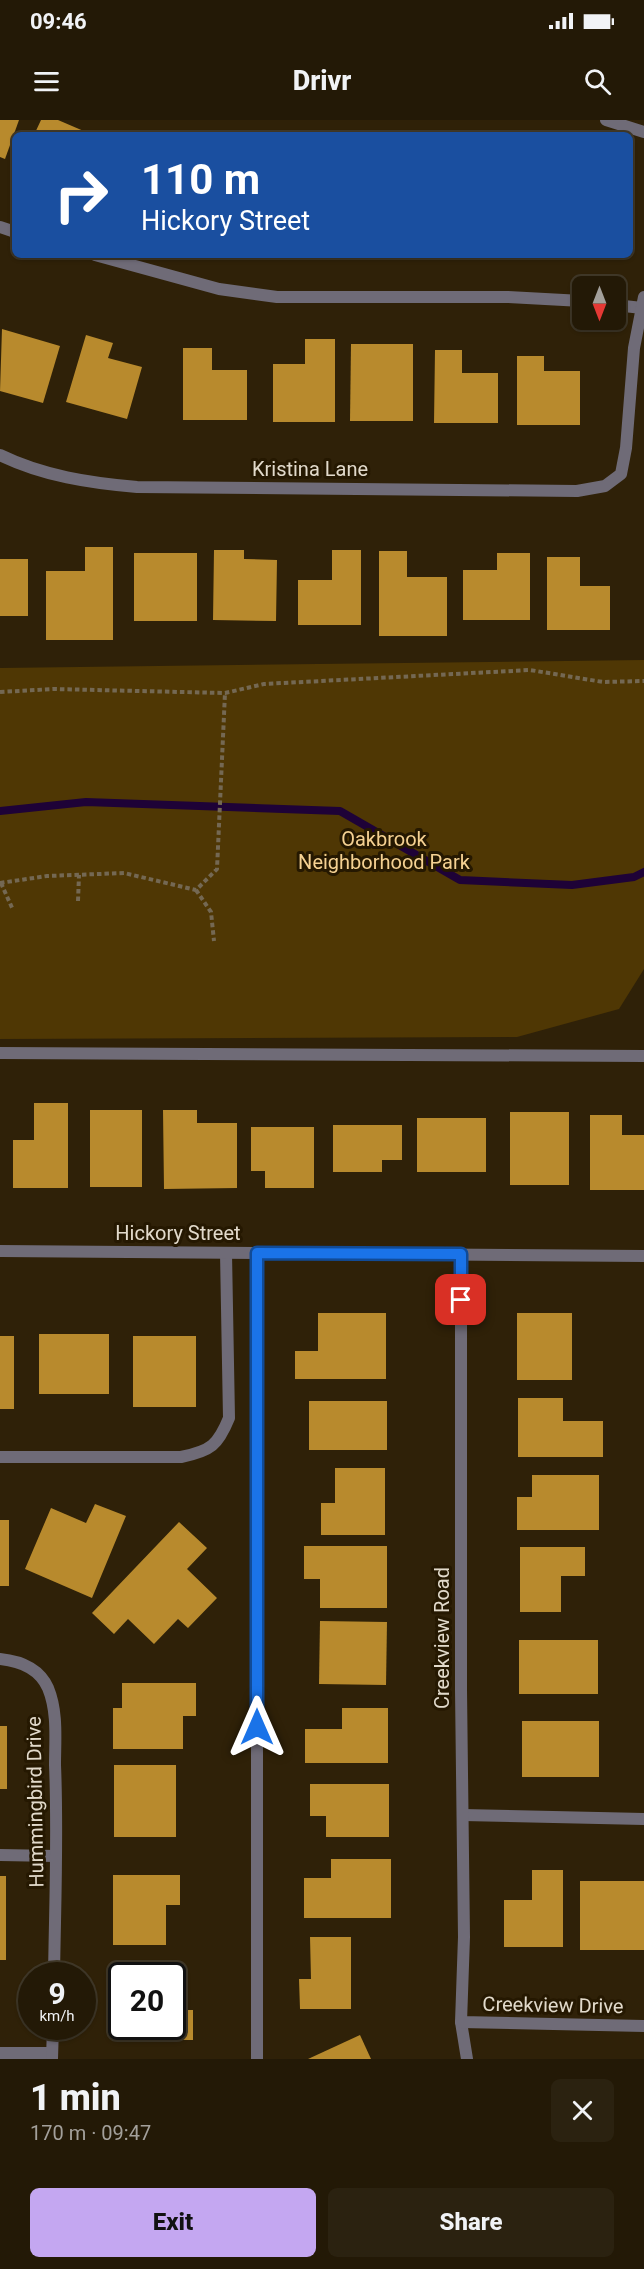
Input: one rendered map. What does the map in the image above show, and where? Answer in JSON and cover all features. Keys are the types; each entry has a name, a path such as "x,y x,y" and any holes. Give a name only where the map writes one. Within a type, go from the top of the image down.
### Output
{"street":[{"path":"606,120 644,132"},
{"path":"106,258 219,289 277,297 508,297 572,300"},
{"path":"626,304 643,303"},
{"name":"Kristina Lane","path":"0,455 20,464 87,482 137,487 577,491 605,486 621,474 626,448 634,348 643,303"},
{"path":"0,1053 644,1056"},
{"name":"Hickory Street","path":"0,1251 644,1256"},
{"path":"0,1457 182,1457 201,1453 220,1439 229,1418 226,1253"},
{"path":"257,1253 257,2059"},
{"name":"Creekview Road","path":"461,1254 464,1936 461,2022 467,2059"},
{"name":"Hummingbird Drive","path":"0,1659 14,1660 36,1670 47,1687 54,1709 56,1856 54,1962"},
{"path":"463,1815 644,1819"},
{"path":"0,1855 56,1856"},
{"name":"Creekview Drive","path":"461,2022 644,2026"},
{"path":"0,2053 52,2056 53,2040"}],"path":[{"path":"0,692 53,689 225,693 264,684 530,670 603,682 644,681"},
{"path":"196,890 217,868 225,693"},
{"path":"13,910 0,883 47,876 124,873 196,890 211,912 214,941"},
{"path":"78,901 79,875"}],"green space":[{"name":"Oakbrook Neighborhood Park","path":"644,660 644,969 619,1009 517,1037 0,1039 0,668"}],"building":[{"path":"0,120 19,120 15,132 12,132 12,140 5,159 0,157"},
{"path":"41,120 58,120 86,132 35,132"},
{"path":"2,329 60,346 43,403 0,391"},
{"path":"86,335 113,343 108,358 142,367 127,419 66,402"},
{"path":"305,339 335,339 335,422 273,422 273,364 305,364"},
{"path":"351,344 413,344 413,421 350,421"},
{"path":"183,348 212,348 212,370 247,370 247,420 183,420"},
{"path":"435,350 462,350 462,373 498,373 498,423 434,423"},
{"path":"517,356 544,356 544,371 580,371 580,425 517,425"},
{"path":"85,547 113,547 113,640 46,640 46,571 85,571"},
{"path":"214,550 244,550 244,559 277,560 276,621 213,620"},
{"path":"332,550 361,550 361,625 298,625 298,580 332,580"},
{"path":"379,551 407,551 407,577 447,577 447,636 379,636"},
{"path":"134,553 197,553 197,621 134,621"},
{"path":"497,553 530,553 530,620 463,620 463,570 497,570"},
{"path":"547,557 580,557 580,586 610,586 610,630 547,630"},
{"path":"0,559 28,559 28,616 0,616"},
{"path":"34,1103 68,1103 68,1188 13,1188 13,1140 34,1140"},
{"path":"90,1110 142,1110 142,1187 90,1187"},
{"path":"163,1110 197,1110 197,1123 237,1123 237,1188 164,1189"},
{"path":"510,1112 569,1112 569,1185 510,1185"},
{"path":"590,1115 622,1115 622,1135 644,1135 644,1190 590,1190"},
{"path":"417,1118 486,1118 486,1172 417,1172"},
{"path":"333,1125 402,1125 402,1160 382,1160 382,1172 333,1172"},
{"path":"251,1127 314,1127 314,1188 265,1188 265,1171 251,1171"},
{"path":"318,1313 386,1313 386,1379 295,1379 295,1351 318,1351"},
{"path":"517,1313 572,1313 572,1380 517,1380"},
{"path":"39,1334 109,1334 109,1394 39,1394"},
{"path":"0,1336 14,1336 14,1409 0,1409"},
{"path":"133,1336 196,1336 196,1407 133,1407"},
{"path":"518,1398 563,1398 563,1421 603,1421 603,1457 518,1457"},
{"path":"309,1401 387,1401 387,1450 309,1450"},
{"path":"335,1468 385,1468 385,1535 321,1535 321,1503 335,1503"},
{"path":"532,1475 599,1475 599,1530 517,1530 517,1497 532,1497"},
{"path":"95,1504 126,1516 92,1598 25,1569 51,1508 86,1523"},
{"path":"0,1520 9,1520 9,1586 0,1586"},
{"path":"179,1522 207,1548 187,1569 217,1598 188,1628 178,1619 154,1644 128,1619 114,1634 92,1613"},
{"path":"304,1546 387,1546 387,1608 320,1608 320,1579 304,1579"},
{"path":"520,1547 585,1547 585,1576 561,1576 561,1612 520,1612"},
{"path":"320,1621 387,1622 386,1685 319,1684"},
{"path":"519,1640 598,1640 598,1694 519,1694"},
{"path":"122,1683 196,1683 196,1716 183,1716 183,1749 113,1749 113,1708 122,1708"},
{"path":"342,1708 388,1708 388,1763 305,1763 305,1729 342,1729"},
{"path":"522,1721 599,1721 599,1777 522,1777"},
{"path":"0,1726 7,1726 7,1789 0,1789"},
{"path":"114,1765 176,1765 176,1837 114,1837"},
{"path":"310,1784 389,1784 389,1837 326,1837 326,1816 310,1816"},
{"path":"331,1859 391,1859 391,1918 304,1918 304,1878 331,1878"},
{"path":"532,1870 563,1870 563,1947 504,1947 504,1900 532,1900"},
{"path":"113,1875 180,1875 180,1905 166,1905 166,1945 113,1945"},
{"path":"0,1876 6,1876 6,1960 0,1960"},
{"path":"580,1881 644,1881 644,1950 580,1950"},
{"path":"310,1937 351,1937 351,2009 300,2009 299,1979 311,1979"},
{"path":"186,2010 193,2010 193,2040 186,2040"},
{"path":"360,2035 371,2059 308,2059"}],"waterway":[{"path":"0,811 86,802 340,811 460,880 572,885 634,877 644,872"}],"route":[{"path":"257,1727 257,1253 461,1254 461,1300"}]}
